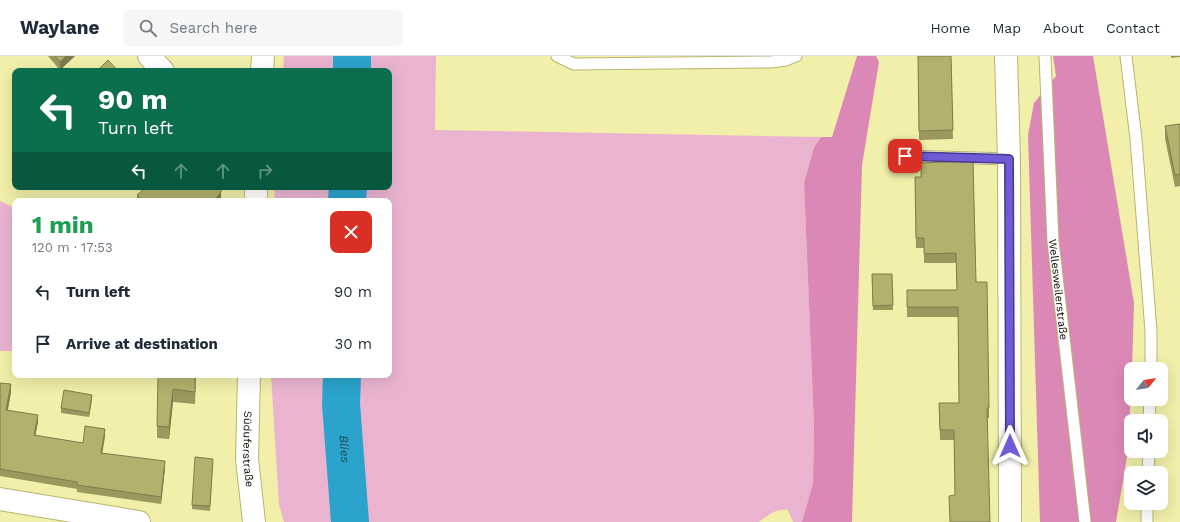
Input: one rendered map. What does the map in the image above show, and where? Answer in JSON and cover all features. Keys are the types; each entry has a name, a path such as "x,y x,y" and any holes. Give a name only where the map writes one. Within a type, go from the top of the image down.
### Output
{"street":[{"path":"149,56 160,68"},
{"path":"262,68 263,56"},
{"path":"1006,56 1009,159 1010,522"},
{"name":"Süduferstraße","path":"249,378 247,459 254,522"},
{"path":"0,499 139,522"}],"lane":[{"path":"557,56 574,64 771,62 786,60 796,56"},
{"name":"Wellesweilerstraße","path":"1045,56 1054,241 1085,522"},
{"path":"1126,56 1136,139 1152,331 1150,362"},
{"path":"905,156 1009,159"},
{"path":"1147,510 1147,522"}],"shaded area":[{"path":"284,56 436,56 435,130 821,137 814,147 804,183 814,426 813,483 802,522 793,522 788,510 780,510 772,513 759,522 284,522 279,505 271,378 392,378 392,198 274,198 275,190 392,190 392,68 283,68"},
{"path":"857,56 876,56 879,62 862,165 852,522 802,522 813,483 814,426 804,183 814,147 821,137 832,137"},
{"path":"1053,56 1093,56 1134,303 1132,362 1124,362 1124,406 1130,406 1130,414 1124,414 1124,458 1127,458 1125,466 1124,466 1124,475 1116,522 1040,522 1028,135 1034,103 1056,76"},
{"path":"0,201 12,207 12,351 0,351"}],"building":[{"path":"55,56 66,56 60,62"},
{"path":"918,56 951,56 953,130 919,131"},
{"path":"108,60 115,68 100,68"},
{"path":"1180,124 1180,174 1175,175 1165,126"},
{"path":"973,161 976,282 987,282 989,408 987,408 990,522 950,522 949,496 955,495 954,430 940,430 939,403 959,403 958,307 907,307 907,290 957,290 956,253 924,254 924,238 916,238 915,177 921,177 921,163"},
{"path":"143,190 221,190 216,198 140,198 137,195"},
{"path":"872,274 892,274 893,305 873,306"},
{"path":"158,378 195,378 195,392 173,389 169,427 157,426"},
{"path":"0,383 11,384 6,410 38,415 34,435 83,443 85,426 105,429 101,453 165,461 161,497 77,485 77,482 0,469"},
{"path":"64,390 92,395 89,413 61,408"},
{"path":"195,457 213,459 210,506 192,505"}],"waterway":[{"name":"Blies","path":"352,56 352,68"},
{"name":"Blies","path":"347,198 348,190"},
{"name":"Blies","path":"342,378 341,404 350,522"}],"route":[{"path":"905,156 1009,159 1010,446"}]}
